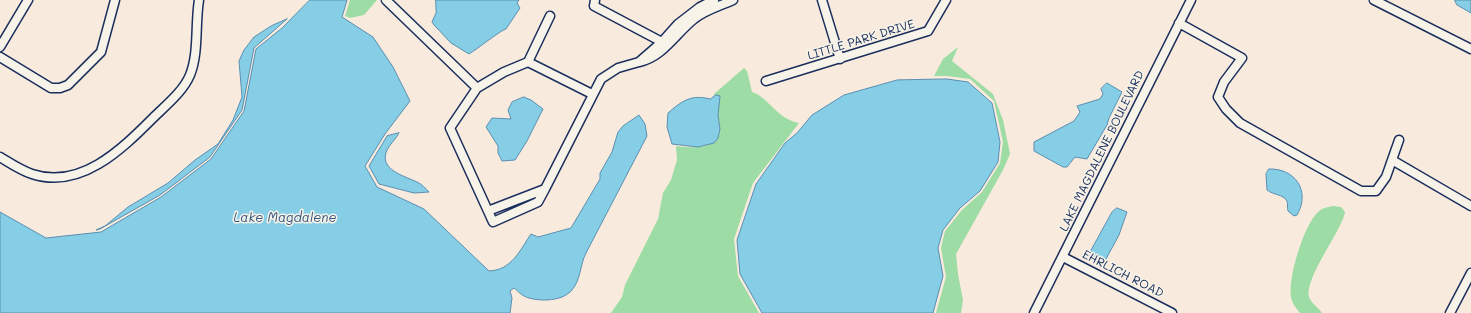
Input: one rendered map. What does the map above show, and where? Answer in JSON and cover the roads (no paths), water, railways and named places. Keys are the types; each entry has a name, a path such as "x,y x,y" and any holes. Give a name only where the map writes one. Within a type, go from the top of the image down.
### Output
{"street":[{"path":"0,47 28,0"},
{"path":"0,57 51,88 60,88 68,85 101,52 115,0"},
{"path":"0,156 30,174 57,178 77,174 103,162 121,150 188,81 193,64 196,16 199,0"},
{"path":"386,0 477,88"},
{"path":"595,0 594,6 664,45"},
{"path":"664,45 678,24 700,7 714,0"},
{"path":"550,16 528,62 504,72 477,88 450,128 493,222 538,202 601,79 618,68 647,60 696,18 733,0"},
{"path":"822,0 840,59"},
{"name":"LITTLE PARK DRIVE","path":"766,81 928,32 946,0"},
{"name":"LAKE MAGDALENE BOULEVARD","path":"1034,313 1191,0"},
{"path":"1374,0 1471,49"},
{"path":"1179,23 1242,58 1224,82 1218,97 1226,109 1240,123 1361,191 1376,190 1386,177 1399,140"},
{"path":"528,62 592,94"},
{"path":"1392,160 1471,206"},
{"path":"488,211 545,189"},
{"name":"EHRLICH ROAD","path":"1063,257 1172,313"},
{"path":"1450,313 1471,273"}],"water":[{"name":"Lake Magdalene","path":"310,0 347,0 342,17 373,37 393,67 410,101 385,134 365,166 377,187 424,209 489,271 497,270 509,263 519,252 531,234 538,237 571,228 600,179 600,173 612,152 618,132 623,126 639,115 645,124 647,136 584,257 579,277 571,291 567,295 555,299 542,300 524,296 514,288 510,291 512,298 510,313 0,313 0,212 46,238 101,232 161,197 211,159 244,111 256,49 282,28"},
{"path":"436,0 519,0 517,3 520,8 506,29 469,54 451,43 432,22 436,13"},
{"path":"1455,0 1471,0 1471,13 1457,5"},
{"path":"287,19 254,48 242,110 210,157 160,195 100,229 96,230 105,226 128,207 168,183 195,160 218,144 233,120 242,97 239,61 244,50 254,37 271,26"},
{"path":"947,79 968,82 992,103 1000,142 998,162 980,191 960,208 943,230 938,248 943,276 933,313 762,313 740,274 737,240 756,184 785,143 797,133 812,115 844,95 897,80"},
{"path":"1107,83 1122,92 1107,125 1087,159 1075,157 1067,167 1063,167 1034,151 1034,142 1074,121 1080,112 1077,106 1100,99 1103,94 1101,89"},
{"path":"716,95 720,96 718,115 720,129 718,138 714,143 698,147 672,144 667,127 668,113 682,102 692,98 697,97 710,99"},
{"path":"524,97 531,100 543,109 527,141 515,160 502,161 498,153 498,146 486,127 492,118 511,119 508,110 512,102"},
{"path":"399,133 387,150 385,157 386,163 394,171 419,183 429,192 414,193 379,184 369,166 387,136"},
{"path":"1269,169 1286,172 1298,183 1302,198 1301,206 1297,215 1294,216 1288,211 1287,201 1285,199 1267,190 1266,174"},
{"path":"1117,208 1127,212 1119,235 1106,259 1100,263 1091,257 1090,252 1112,212"}]}
